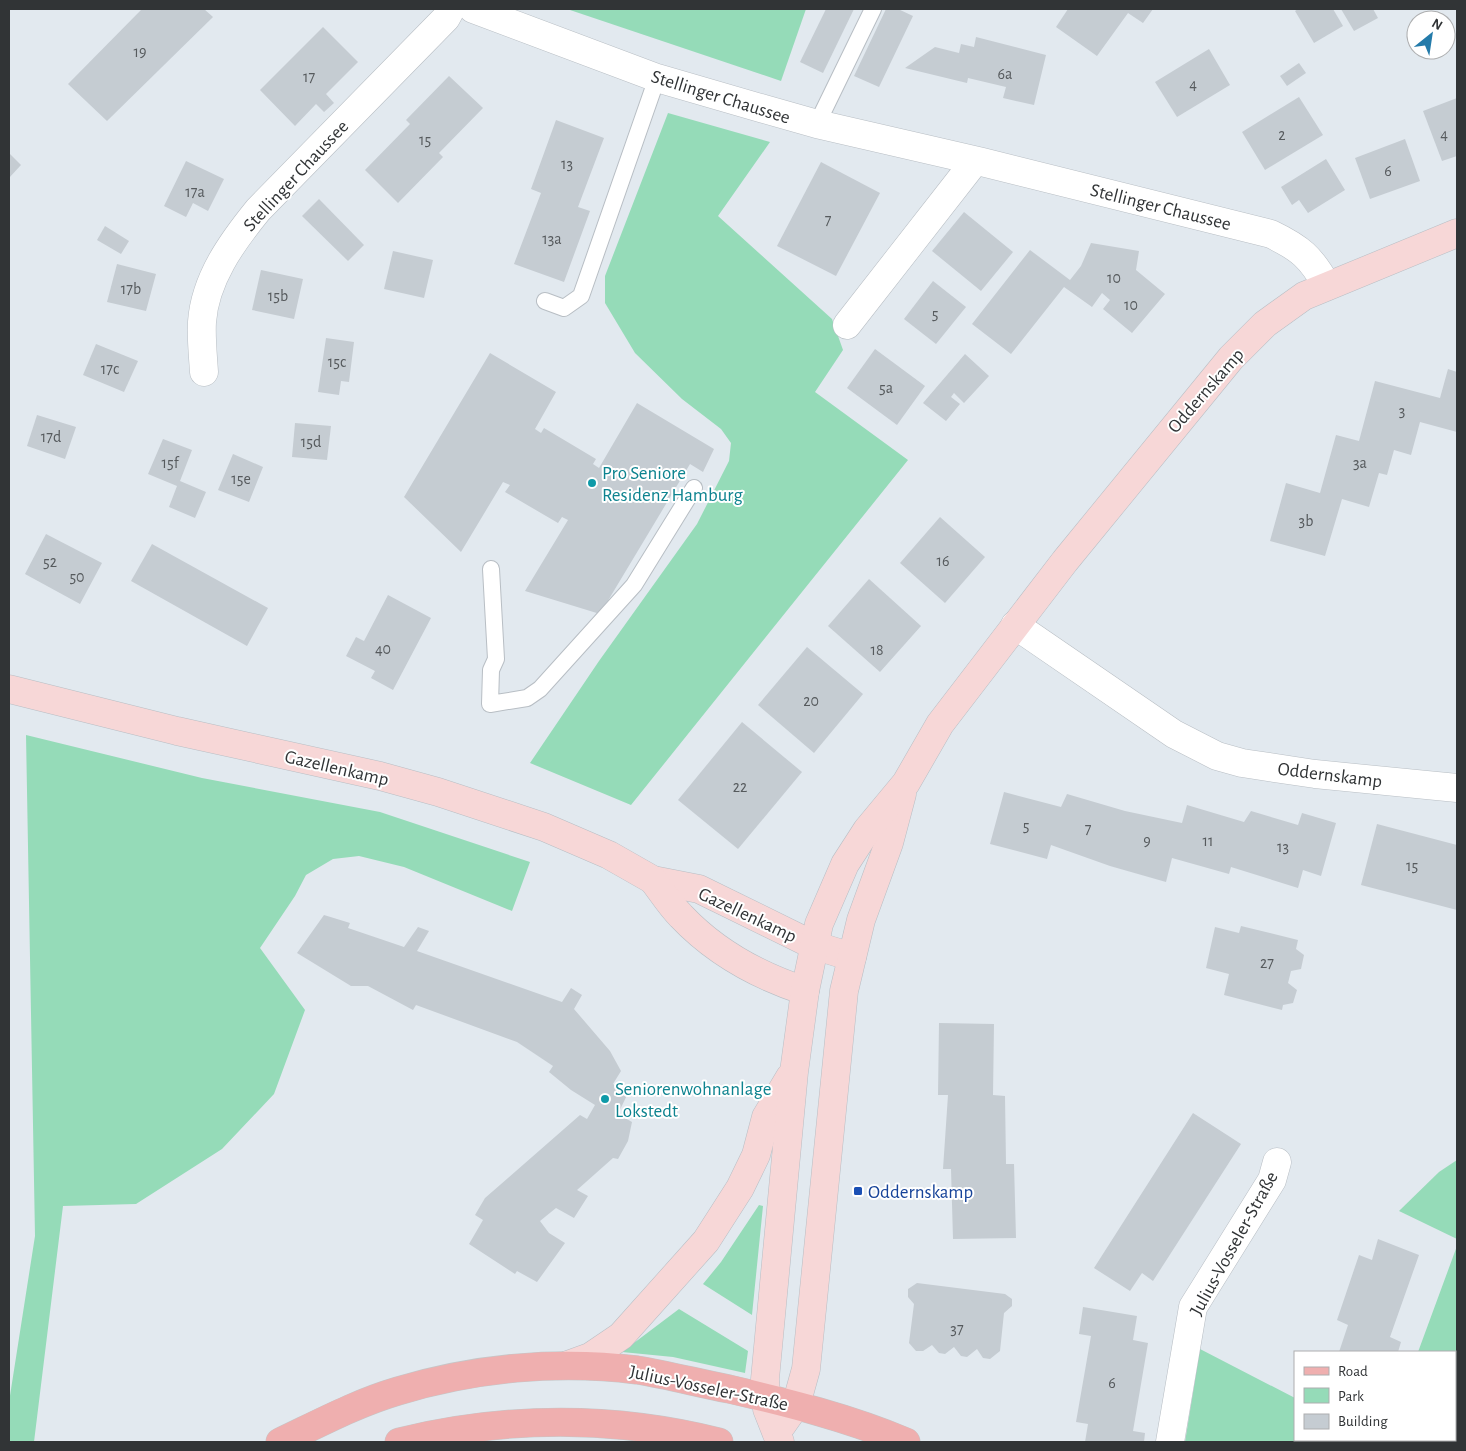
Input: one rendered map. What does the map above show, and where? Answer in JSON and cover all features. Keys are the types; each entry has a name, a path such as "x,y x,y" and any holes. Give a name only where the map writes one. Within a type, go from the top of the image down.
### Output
{"main road":[{"name":"Oddernskamp","path":"771,1439 765,1397 794,1072 813,945 819,924 846,864 867,830 906,782 940,724 1107,508 1231,358 1277,314 1327,286 1457,233"},
{"name":"Gazellenkamp","path":"9,689 168,728 380,776 438,792 506,814 575,840 609,855 653,880 699,889 813,945 852,956"},
{"name":"Oddernskamp","path":"771,1439 796,1405 807,1363 844,991 861,920 888,843 906,782"},
{"name":"Gazellenkamp","path":"653,880 682,917 727,954 775,981 805,991"},
{"path":"805,991 852,956"},
{"path":"568,1365 590,1357 621,1336 706,1241 740,1188 756,1155 766,1117 794,1072"},
{"name":"Julius-Vosseler-Straße","path":"280,1442 396,1392 481,1372 568,1365 636,1370 765,1397 853,1422 906,1442"},
{"path":"399,1442 465,1428 534,1421 570,1421 651,1428 719,1442"}],"street":[{"name":"Stellinger Chaussee","path":"204,372 202,323 204,306 211,285 233,242 258,210 446,18 450,9"},
{"name":"Stellinger Chaussee","path":"473,9 657,78 817,124 1271,234 1289,243 1310,258 1327,286"},
{"path":"846,325 975,161"},
{"name":"Oddernskamp","path":"1015,626 1174,734 1217,756 1242,763 1315,774 1453,785"},
{"name":"Julius-Vosseler-Straße","path":"1170,1442 1193,1307 1272,1180 1277,1162"}],"lane":[{"path":"817,124 874,9"},
{"path":"545,301 564,308 581,296 657,78"},
{"path":"491,569 496,659 491,670 490,704 527,698 540,690 634,585 694,488"}],"green space":[{"path":"567,9 806,9 781,81"},
{"path":"668,113 770,142 718,216 832,319 843,350 815,392 908,460 631,805 530,763 599,661 697,524 729,461 731,443 721,429 682,399 635,353 605,303 605,276"},
{"path":"26,735 202,778 380,812 530,862 512,911 404,867 359,856 333,859 306,875 295,896 260,948 305,1010 274,1094 222,1149 136,1204 63,1206 34,1442 9,1442 9,1402 35,1236"},
{"path":"1457,1160 1457,1239 1399,1211 1439,1172"},
{"path":"759,1205 763,1206 752,1315 703,1284 721,1262"},
{"path":"1457,1246 1457,1442 1385,1442 1456,1441 1456,1351 1418,1351"},
{"path":"679,1309 748,1351 745,1373 673,1357 622,1352"},
{"path":"1200,1349 1294,1397 1294,1441 1378,1442 1185,1442"}],"building":[{"path":"142,9 204,9 213,17 107,121 68,84"},
{"path":"826,9 854,9 823,73 800,62"},
{"path":"886,9 898,9 913,16 879,87 854,76"},
{"path":"1068,9 1153,9 1143,23 1128,13 1097,56 1056,27"},
{"path":"1298,9 1333,9 1343,26 1314,43 1295,11"},
{"path":"1341,9 1373,9 1378,18 1354,31"},
{"path":"323,27 358,62 326,94 334,103 324,112 316,104 295,126 260,90"},
{"path":"976,37 1046,55 1034,105 1003,98 1006,87 968,78 967,83 905,68 935,47 959,53 961,44 974,47"},
{"path":"1209,49 1230,85 1177,117 1155,82"},
{"path":"1299,63 1306,73 1287,86 1280,76"},
{"path":"449,76 483,108 439,153 443,157 398,203 365,170 410,124 406,120"},
{"path":"1299,97 1323,135 1265,170 1242,132"},
{"path":"1457,98 1457,156 1442,161 1423,111"},
{"path":"556,120 604,138 578,207 590,211 564,282 514,264 541,193 531,189"},
{"path":"1405,139 1420,181 1370,199 1355,158"},
{"path":"9,153 21,165 9,178"},
{"path":"1326,159 1345,190 1308,213 1299,200 1292,205 1281,187"},
{"path":"186,161 224,179 208,211 193,203 186,217 164,206"},
{"path":"821,162 880,193 836,276 777,246"},
{"path":"319,199 364,245 348,261 302,216"},
{"path":"964,212 1013,252 981,291 932,251"},
{"path":"105,226 129,241 121,254 97,240"},
{"path":"1091,243 1139,251 1136,270 1165,294 1132,333 1103,309 1110,300 1102,293 1092,307 1064,287 1011,354 972,324 1030,250 1070,280 1081,266"},
{"path":"393,251 433,260 424,298 384,289"},
{"path":"117,264 156,274 146,311 107,302"},
{"path":"261,270 303,279 294,319 252,310"},
{"path":"933,281 966,307 936,344 904,319"},
{"path":"326,338 354,342 349,382 341,381 339,395 318,392"},
{"path":"96,344 138,361 124,392 83,375"},
{"path":"875,349 925,386 897,425 847,388"},
{"name":"Pro Seniore Residenz Hamburg","path":"490,353 556,392 535,429 541,433 544,428 596,459 593,464 599,468 637,403 714,449 703,472 690,464 600,614 525,591 568,520 562,517 558,523 505,492 510,485 503,482 461,552 404,497"},
{"path":"965,354 989,376 964,403 954,393 951,397 960,404 946,421 923,403"},
{"path":"1448,369 1457,372 1457,432 1420,422 1411,455 1394,450 1387,475 1379,473 1369,507 1342,499 1325,556 1270,541 1286,483 1320,493 1336,435 1359,441 1375,381 1440,398"},
{"path":"37,415 76,427 65,459 27,446"},
{"path":"295,423 331,426 327,460 292,457"},
{"path":"163,439 192,450 180,481 206,492 195,518 169,507 177,486 148,474"},
{"path":"233,454 263,467 249,502 218,490"},
{"path":"940,517 985,557 945,603 900,563"},
{"path":"46,534 102,563 80,604 25,574"},
{"path":"152,544 268,608 247,646 131,581"},
{"path":"869,579 921,626 880,672 828,626"},
{"path":"388,595 431,618 393,690 371,678 375,671 346,656 356,637 364,641"},
{"path":"807,647 863,694 814,753 758,705"},
{"path":"742,722 802,772 738,849 678,800"},
{"path":"1004,792 1061,807 1067,794 1125,811 1182,823 1187,805 1244,822 1251,811 1298,825 1302,813 1336,823 1321,876 1303,870 1298,888 1231,867 1229,874 1172,858 1166,882 1110,866 1051,845 1047,859 990,844"},
{"path":"1377,824 1457,845 1457,910 1361,885"},
{"name":"Seniorenwohnanlage Lokstedt","path":"324,915 350,923 348,928 404,947 418,927 429,931 417,951 562,1002 571,988 582,995 574,1009 610,1051 621,1071 613,1084 628,1093 618,1114 632,1122 628,1141 618,1159 613,1158 577,1190 588,1196 574,1218 556,1208 540,1221 549,1233 565,1243 537,1282 517,1271 515,1274 469,1244 483,1220 475,1215 485,1198 580,1115 587,1119 595,1105 571,1090 549,1072 553,1066 517,1042 416,1005 413,1010 368,986 351,986 297,953"},
{"path":"1241,926 1298,940 1296,949 1304,955 1301,969 1291,971 1288,983 1297,990 1293,1003 1283,1005 1282,1010 1224,995 1229,974 1206,968 1215,927 1239,933"},
{"path":"939,1023 994,1024 993,1095 1005,1096 1006,1164 1014,1164 1016,1238 953,1239 951,1169 943,1169 948,1095 938,1095"},
{"path":"1193,1113 1241,1144 1153,1281 1142,1273 1130,1291 1094,1268"},
{"path":"1378,1239 1419,1255 1390,1337 1401,1342 1398,1351 1339,1351 1348,1325 1337,1320 1359,1255 1372,1260"},
{"path":"917,1283 1005,1294 1012,1299 1012,1306 1004,1313 1000,1351 990,1359 983,1358 977,1349 967,1357 961,1356 954,1347 945,1354 939,1353 932,1345 923,1351 916,1351 909,1343 914,1304 908,1297 908,1289"},
{"path":"1083,1307 1137,1316 1133,1340 1148,1343 1133,1431 1145,1433 1144,1442 1085,1442 1088,1424 1076,1422 1091,1336 1079,1334"},
{"path":"1318,1441 1338,1441 1338,1442"},
{"path":"1396,1441 1427,1442 1397,1442"}],"place":[{"name":"Pro Seniore Residenz Hamburg","path":"592,483"},
{"name":"Seniorenwohnanlage Lokstedt","path":"605,1099"},
{"name":"Oddernskamp","path":"858,1191"}]}
